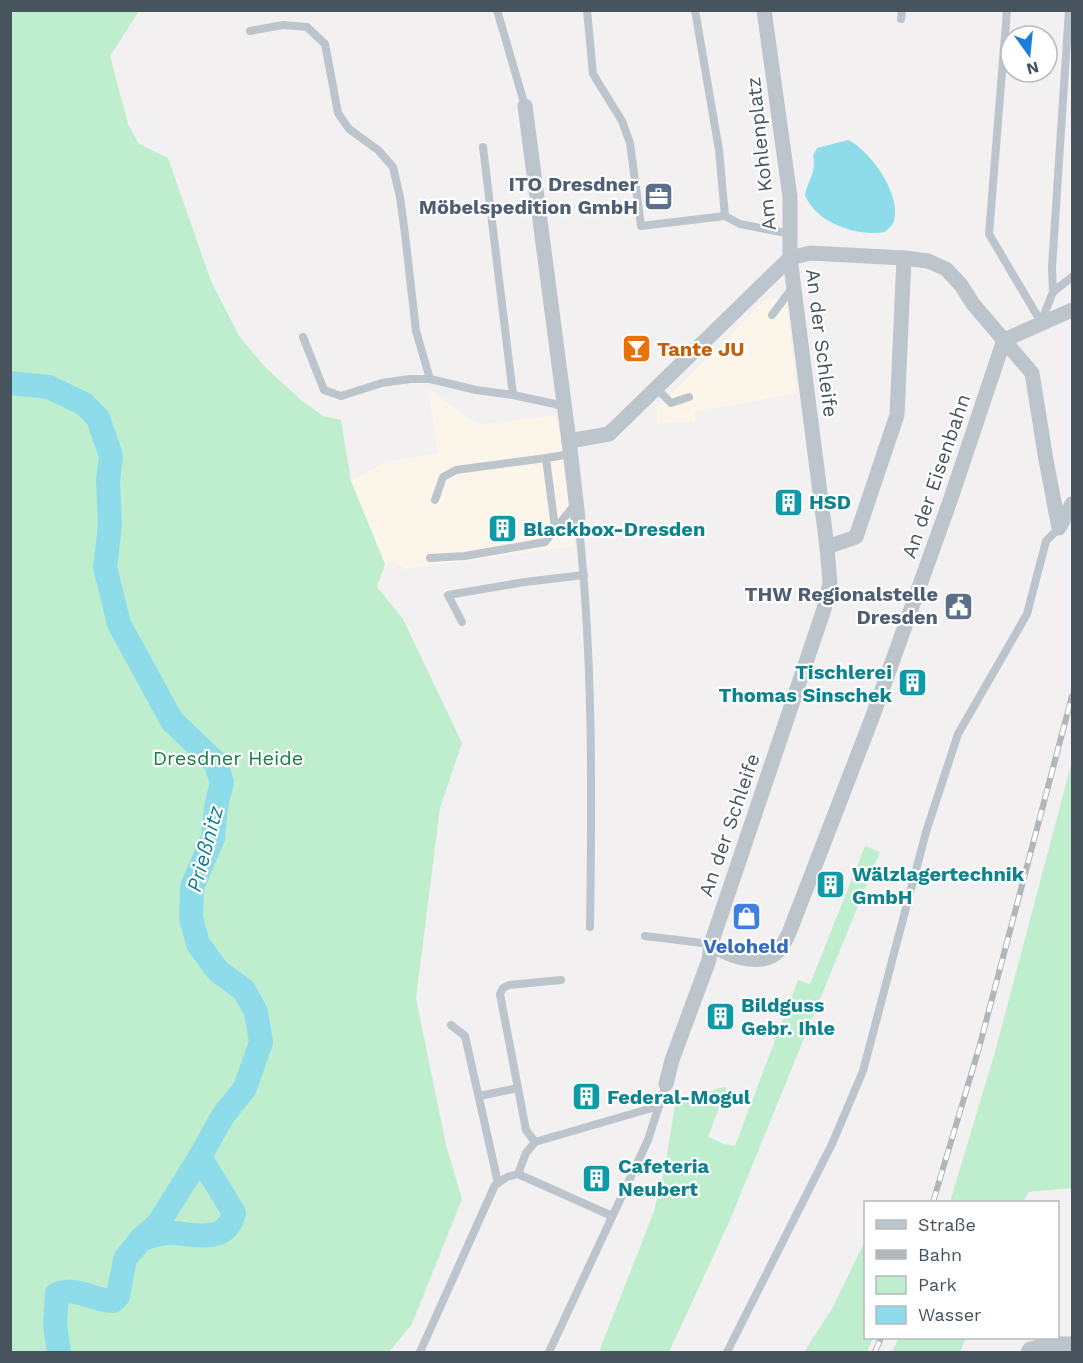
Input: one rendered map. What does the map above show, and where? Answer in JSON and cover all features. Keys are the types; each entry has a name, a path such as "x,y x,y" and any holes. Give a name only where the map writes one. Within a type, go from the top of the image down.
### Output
{"street":[{"name":"Am Kohlenplatz","path":"764,10 790,197 790,258"},
{"path":"525,106 577,510"},
{"path":"790,258 810,253 904,258 928,261 946,269 1032,373 1059,528"},
{"name":"An der Schleife","path":"666,1084 672,1060 709,960 711,944 824,609 830,583 790,258"},
{"name":"An der Schleife","path":"570,448 609,434 790,258"},
{"path":"827,547 856,537 897,415 904,258"},
{"path":"1004,340 1072,310"},
{"name":"An der Eisenbahn","path":"711,944 722,952 745,958 771,956 781,948 789,933 872,718 950,501 1004,340"},
{"path":"1059,528 1072,504"},
{"path":"1028,1353 1030,1349 1052,1344 1072,1344"}],"lane":[{"path":"497,10 525,106"},
{"path":"587,10 593,74 622,121 630,143 641,226 725,216 740,224 791,234"},
{"path":"696,10 719,150 725,216"},
{"path":"1007,10 989,234 1041,322"},
{"path":"1041,322 1053,292 1052,267 1069,10"},
{"path":"250,31 283,25 307,27 325,44 338,113 349,129 378,150 393,167 404,225 416,331 430,379"},
{"path":"483,147 513,395"},
{"path":"1053,292 1072,276"},
{"path":"771,315 794,286"},
{"path":"303,338 324,390 341,396 382,383 430,379 555,404 565,410"},
{"path":"656,388 671,403 689,397"},
{"path":"435,500 443,477 456,470 546,458 570,448"},
{"path":"546,458 555,528"},
{"path":"430,558 465,556 545,542 555,528 577,510"},
{"path":"577,510 584,575 590,708 591,927"},
{"path":"727,1353 832,1144 863,1071 926,832 958,734 1027,614 1046,541 1059,528"},
{"path":"462,622 448,595 584,575"},
{"path":"645,936 711,944"},
{"path":"535,1142 526,1130 500,994 503,988 509,985 561,980"},
{"path":"451,1025 465,1036 498,1183"},
{"path":"549,1353 648,1140 666,1084"},
{"path":"479,1096 518,1088"},
{"path":"518,1174 526,1153 535,1142 659,1106"},
{"path":"420,1353 495,1185 507,1177 518,1174 612,1216"}],"shaded area":[{"path":"775,298 787,306 797,393 695,412 695,421 657,424 657,408 767,299"},
{"path":"428,389 478,425 557,415 574,546 405,569 393,561 385,564 351,481 383,463 438,453"}],"green space":[{"name":"Dresdner Heide","path":"10,11 139,11 110,56 128,124 139,144 168,158 211,281 239,336 264,366 302,401 323,416 341,420 351,481 385,564 377,587 403,619 462,743 440,808 416,998 446,1145 462,1199 412,1324 389,1352 11,1352"},
{"path":"1072,761 1072,1188 1028,1192 1024,1201 950,1201 995,1052"},
{"path":"865,846 880,852 730,1220 669,1352 599,1352 654,1211 665,1166 675,1106 719,1088 727,1087 708,1137 735,1146 798,980 810,984"},
{"path":"864,1243 864,1339 873,1339 867,1352 804,1352 833,1307"},
{"path":"898,1339 966,1339 960,1352 892,1352"}],"water":[{"path":"848,140 866,153 889,187 895,210 893,222 885,232 862,232 839,226 818,213 810,205 805,195 813,172 813,156 817,148"}],"waterway":[{"name":"Prießnitz","path":"10,383 49,387 84,404 98,418 111,456 108,481 110,525 105,567 119,624 172,721 215,762 222,782 216,807 213,838 192,887 191,918 198,944 218,971 244,990 256,1012 261,1042 245,1088 222,1117 158,1224 141,1239 125,1259 118,1296 113,1301 78,1292 57,1294 55,1325 59,1352"},
{"path":"141,1239 166,1233 217,1234 230,1223 234,1213 200,1157"}],"railway":[{"path":"933,1201 979,1048 1072,696"},
{"path":"875,1352 881,1339"}],"place":[{"name":"ITO Dresdner Möbelspedition GmbH","path":"659,196"},
{"name":"Tante JU","path":"636,349"},
{"name":"HSD","path":"788,502"},
{"name":"Blackbox-Dresden","path":"502,529"},
{"name":"THW Regionalstelle Dresden","path":"959,606"},
{"name":"Tischlerei Thomas Sinschek","path":"913,683"},
{"name":"Wälzlagertechnik GmbH","path":"831,885"},
{"name":"Veloheld","path":"746,916"},
{"name":"Bildguss Gebr. Ihle","path":"720,1016"},
{"name":"Federal-Mogul","path":"586,1097"},
{"name":"Cafeteria Neubert","path":"597,1178"}]}
